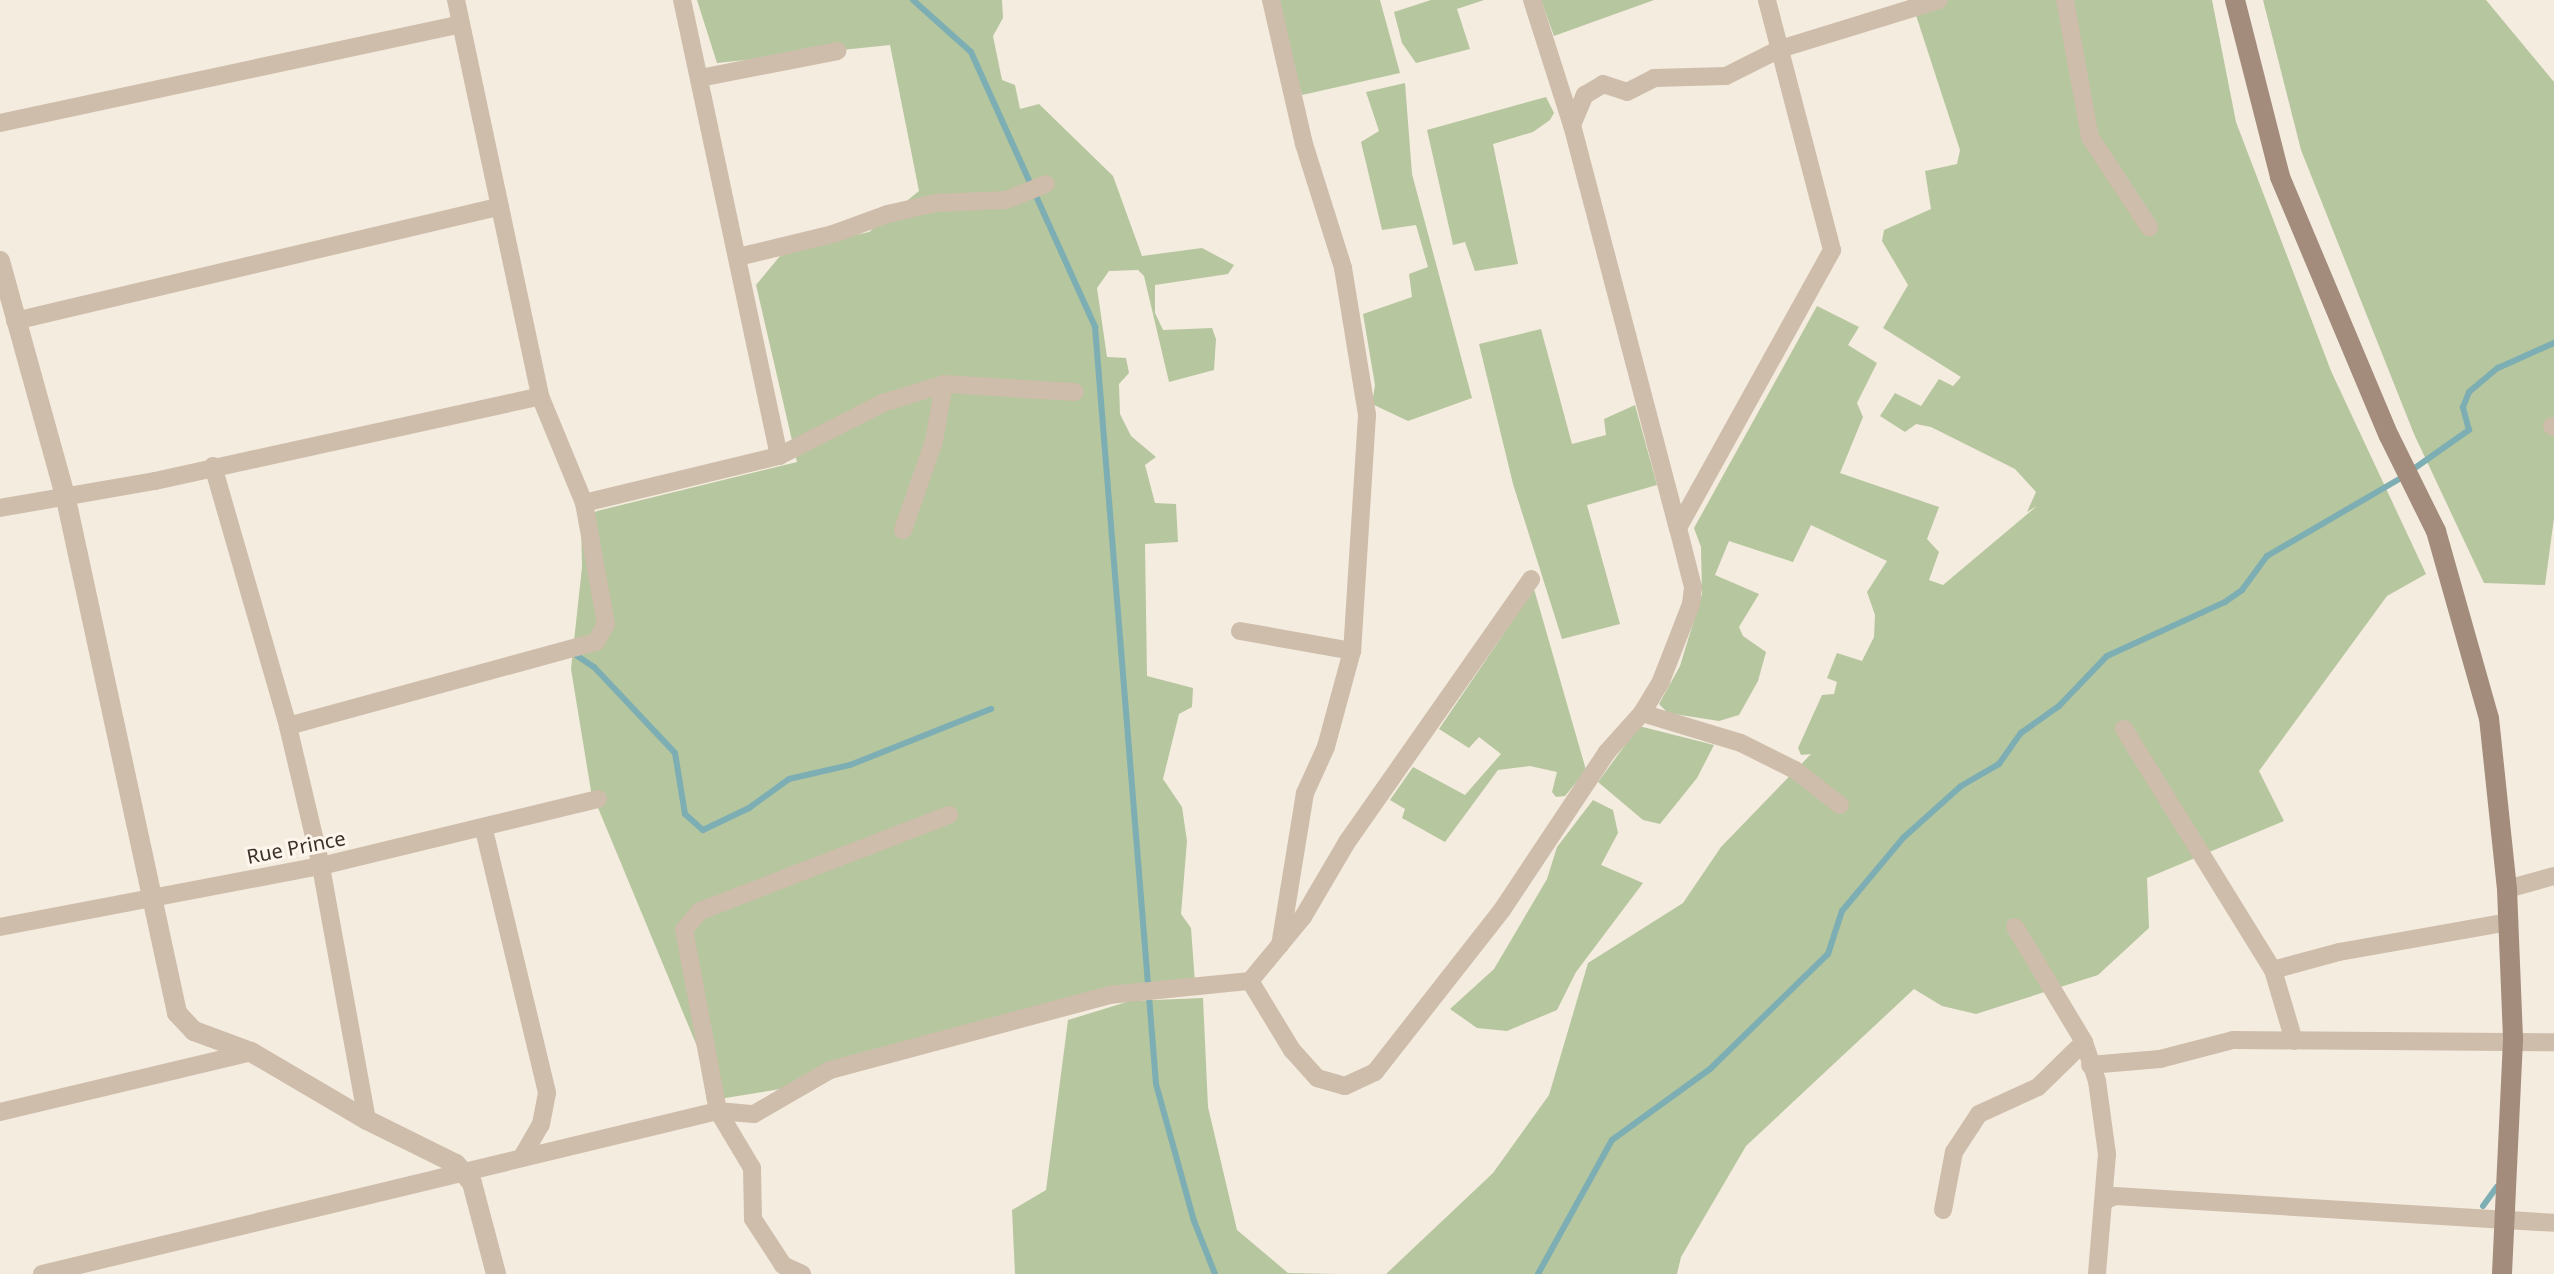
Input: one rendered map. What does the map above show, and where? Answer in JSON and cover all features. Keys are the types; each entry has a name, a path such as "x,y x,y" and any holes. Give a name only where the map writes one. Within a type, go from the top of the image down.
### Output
{"main road":[{"path":"2235,0 2280,177 2389,436 2436,531 2489,718 2507,889 2513,1040 2502,1220 2502,1274"}],"street":[{"path":"288,726 596,642 606,624 584,503 540,396 456,0"},
{"path":"682,0 779,456"},
{"path":"1271,0 1304,144 1343,268 1367,415 1352,651 1326,747 1305,793 1280,945"},
{"path":"1250,981 1292,1050 1317,1078 1345,1086 1375,1072 1502,910 1607,752 1642,713 1673,657 1691,604 1693,587 1572,125 1532,0"},
{"path":"1678,528 1832,250 1767,0"},
{"path":"1572,125 1585,95 1603,84 1627,92 1654,78 1726,76 1780,49 1939,0"},
{"path":"2065,0 2090,137 2149,227"},
{"path":"0,123 460,24"},
{"path":"700,78 837,51"},
{"path":"738,257 936,203 1006,200 1046,184"},
{"path":"15,321 500,206"},
{"path":"0,261 66,499 148,896 177,1013 194,1031 251,1052 466,1173 496,1274"},
{"path":"584,503 779,456 883,403 944,384 1075,392"},
{"path":"903,530 934,441 944,384"},
{"path":"0,508 66,499 540,396"},
{"path":"213,466 288,726 321,866 367,1120"},
{"path":"42,1274 718,1111 754,1114 830,1070 1109,995 1250,981 1280,945 1531,579"},
{"path":"1240,631 1352,651"},
{"path":"1642,713 1741,743 1795,770 1840,805"},
{"path":"2124,729 2273,970 2294,1041"},
{"name":"Rue Prince","path":"0,927 148,896 321,866 484,830 598,799"},
{"path":"802,1274 783,1265 756,1226 750,1210 752,1168 747,1154 718,1111 684,941 690,918 949,815"},
{"path":"484,830 547,1093 541,1124 522,1157"},
{"path":"2507,889 2554,876"},
{"path":"2273,970 2339,952 2509,922"},
{"path":"2015,927 2084,1042 2106,1121 2106,1200 2097,1274"},
{"path":"2090,1065 2160,1059 2233,1040 2554,1042"},
{"path":"1943,1210 1954,1152 1979,1114 2038,1087 2084,1042"},
{"path":"0,1112 251,1052"},
{"path":"2106,1200 2115,1196 2554,1223"}],"green space":[{"path":"697,0 1002,0 1003,18 993,36 1002,80 1015,85 1020,109 1039,104 1113,176 1142,256 1202,248 1234,265 1228,274 1155,285 1155,313 1163,330 1212,328 1216,339 1214,370 1169,382 1144,276 1138,270 1109,271 1097,288 1107,357 1126,358 1129,373 1119,384 1120,414 1131,436 1156,457 1145,465 1155,503 1176,504 1178,542 1145,544 1147,676 1193,688 1192,707 1179,714 1163,779 1182,807 1187,841 1181,914 1191,928 1195,983 1109,995 793,1087 707,1101 699,1051 591,791 571,669 582,567 581,520 597,511 797,462 756,285 785,250 869,232 919,191 890,45 717,63"},
{"path":"1274,0 1380,0 1400,73 1302,95"},
{"path":"1431,0 1484,0 1457,9 1470,49 1416,63 1402,43 1394,12"},
{"path":"1541,0 1654,0 1554,36"},
{"path":"1911,0 2212,0 2236,122 2331,371 2426,574 2387,596 2259,771 2284,821 2147,878 2149,928 2098,975 1976,1014 1942,1006 1914,989 1746,1146 1681,1257 1677,1274 1386,1274 1493,1173 1549,1095 1588,963 1683,903 1721,847 1811,754 1801,755 1798,748 1822,695 1834,694 1837,682 1827,678 1837,653 1862,661 1874,637 1875,615 1867,592 1887,561 1811,525 1793,562 1729,541 1715,575 1759,594 1739,627 1743,636 1766,652 1758,681 1739,715 1719,721 1668,713 1659,704 1680,666 1702,594 1701,547 1694,528 1817,306 1859,327 1848,345 1877,363 1857,403 1863,417 1840,473 1939,507 1927,539 1939,552 1929,580 1943,585 2037,506 2027,512 2036,492 2015,469 1931,427 1916,424 1905,432 1880,416 1895,393 1921,406 1939,379 1953,386 1961,377 1883,328 1908,285 1882,241 1884,230 1931,209 1925,171 1957,164 1960,150"},
{"path":"2263,0 2486,0 2554,82 2554,518 2545,585 2484,583 2414,434 2301,150"},
{"path":"1405,83 1412,174 1472,398 1408,421 1372,404 1375,385 1363,314 1412,297 1409,274 1428,267 1416,225 1382,230 1361,142 1379,131 1366,92"},
{"path":"1546,97 1554,113 1550,120 1533,132 1493,144 1518,264 1475,271 1465,242 1453,245 1427,130"},
{"path":"1541,329 1572,444 1606,435 1604,419 1635,405 1657,485 1587,505 1620,624 1562,639 1513,484 1479,344"},
{"path":"1534,589 1586,770 1565,796 1556,797 1552,792 1557,772 1530,766 1498,770 1445,842 1402,818 1405,809 1390,800 1413,767 1465,795 1501,754 1479,737 1469,748 1439,729"},
{"path":"1639,726 1714,745 1697,778 1660,824 1643,820 1598,782"},
{"path":"1593,800 1613,810 1618,833 1601,865 1643,883 1576,972 1557,1010 1507,1031 1477,1028 1450,1009 1494,969 1547,879 1557,847"},
{"path":"1203,998 1208,1107 1237,1230 1288,1273 1337,1274 1015,1274 1012,1210 1046,1190 1068,1020 1130,1001"}],"waterway":[{"path":"913,0 971,52 1095,327 1156,1084 1194,1221 1215,1274"},
{"path":"2412,470 2469,430 2463,407 2469,392 2498,368 2554,343"},
{"path":"1538,1274 1612,1140 1710,1069 1828,954 1842,911 1903,838 1961,786 1999,764 2021,733 2059,706 2107,656 2225,602 2242,590 2267,556 2403,477"},
{"path":"573,653 594,667 675,753 685,814 703,830 749,808 789,779 850,765 991,709"},
{"path":"2483,1206 2497,1187"}]}
